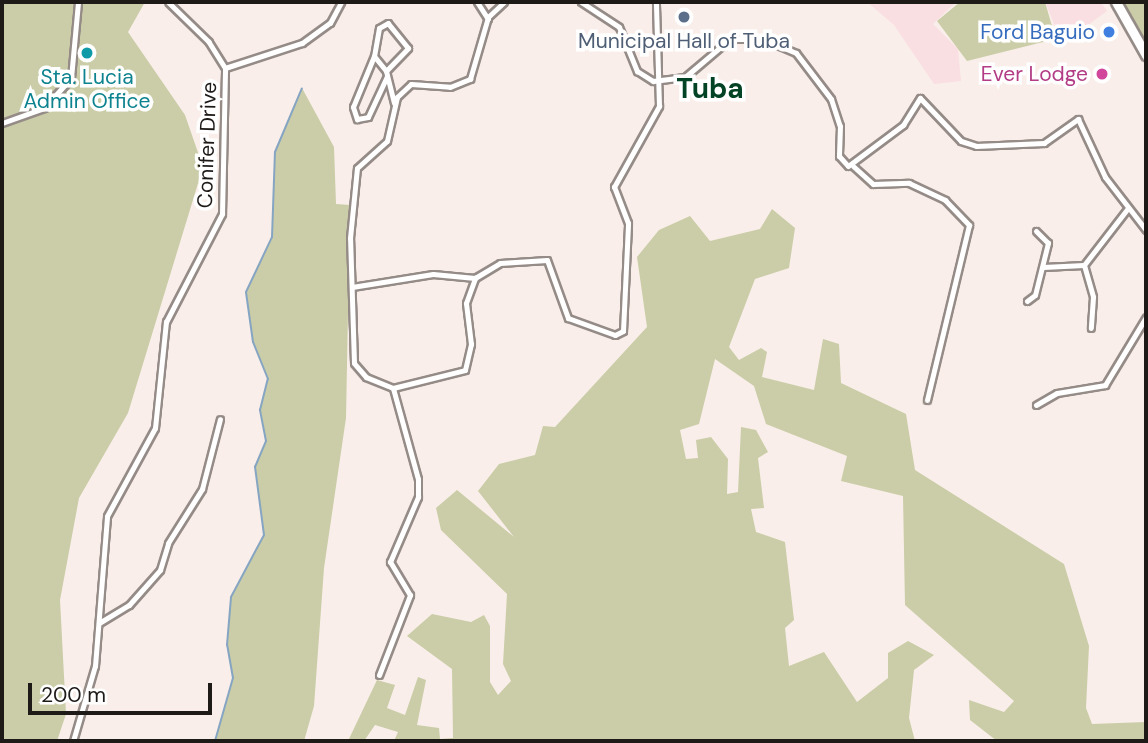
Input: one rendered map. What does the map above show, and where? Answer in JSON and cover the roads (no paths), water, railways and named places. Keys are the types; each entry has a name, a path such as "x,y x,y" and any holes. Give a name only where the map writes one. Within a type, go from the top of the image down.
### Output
{"main road":[{"path":"1116,2 1146,55"}],"street":[{"path":"2,123 44,108 72,78 78,2"},
{"name":"Conifer Drive","path":"73,741 90,695 99,623 107,516 155,428 166,322 222,214 225,68 209,42 168,2"},
{"path":"225,68 302,43 330,23 341,2"},
{"path":"477,2 488,19"},
{"path":"395,106 417,81 450,87 470,79 488,19 504,2"},
{"path":"581,2 623,32 641,75 662,81 685,77 730,39 755,37 785,47 808,63 831,99 840,126 839,156 873,184 909,183 945,200 969,225 927,400"},
{"path":"352,287 433,274 475,278 500,263 543,258 555,268 568,318 615,335 623,331 628,223 614,187 657,112 662,81 656,2"},
{"path":"391,25 408,48 386,74 368,117 357,119 353,107 374,56 379,28 391,25"},
{"path":"374,56 386,74 395,106 391,134 357,168 352,287 354,363 366,377 393,388 460,374 469,365 466,312 475,278"},
{"path":"853,166 903,125 920,98 961,141 976,146 1044,142 1075,118 1128,208 1146,230"},
{"path":"1043,267 1084,265 1128,208"},
{"path":"1027,301 1035,295 1048,243 1036,231"},
{"path":"1084,265 1093,297 1091,328"},
{"path":"1036,405 1056,393 1105,385 1146,317"},
{"path":"379,675 410,595 390,556 418,498 415,458 393,388"},
{"path":"99,623 156,577 168,543 195,506 220,419"}],"waterway":[{"path":"215,741 233,678 227,645 231,597 264,535 255,467 266,441 260,410 268,379 253,342 246,292 272,237 275,152 302,88"}],"place":[{"name":"Municipal Hall of Tuba","path":"684,17"},
{"name":"Ford Baguio","path":"1109,32"},
{"name":"Sta. Lucia Admin Office","path":"87,53"},
{"name":"Ever Lodge","path":"1102,74"}],"district":[{"name":"Tuba","path":"710,89"}]}
